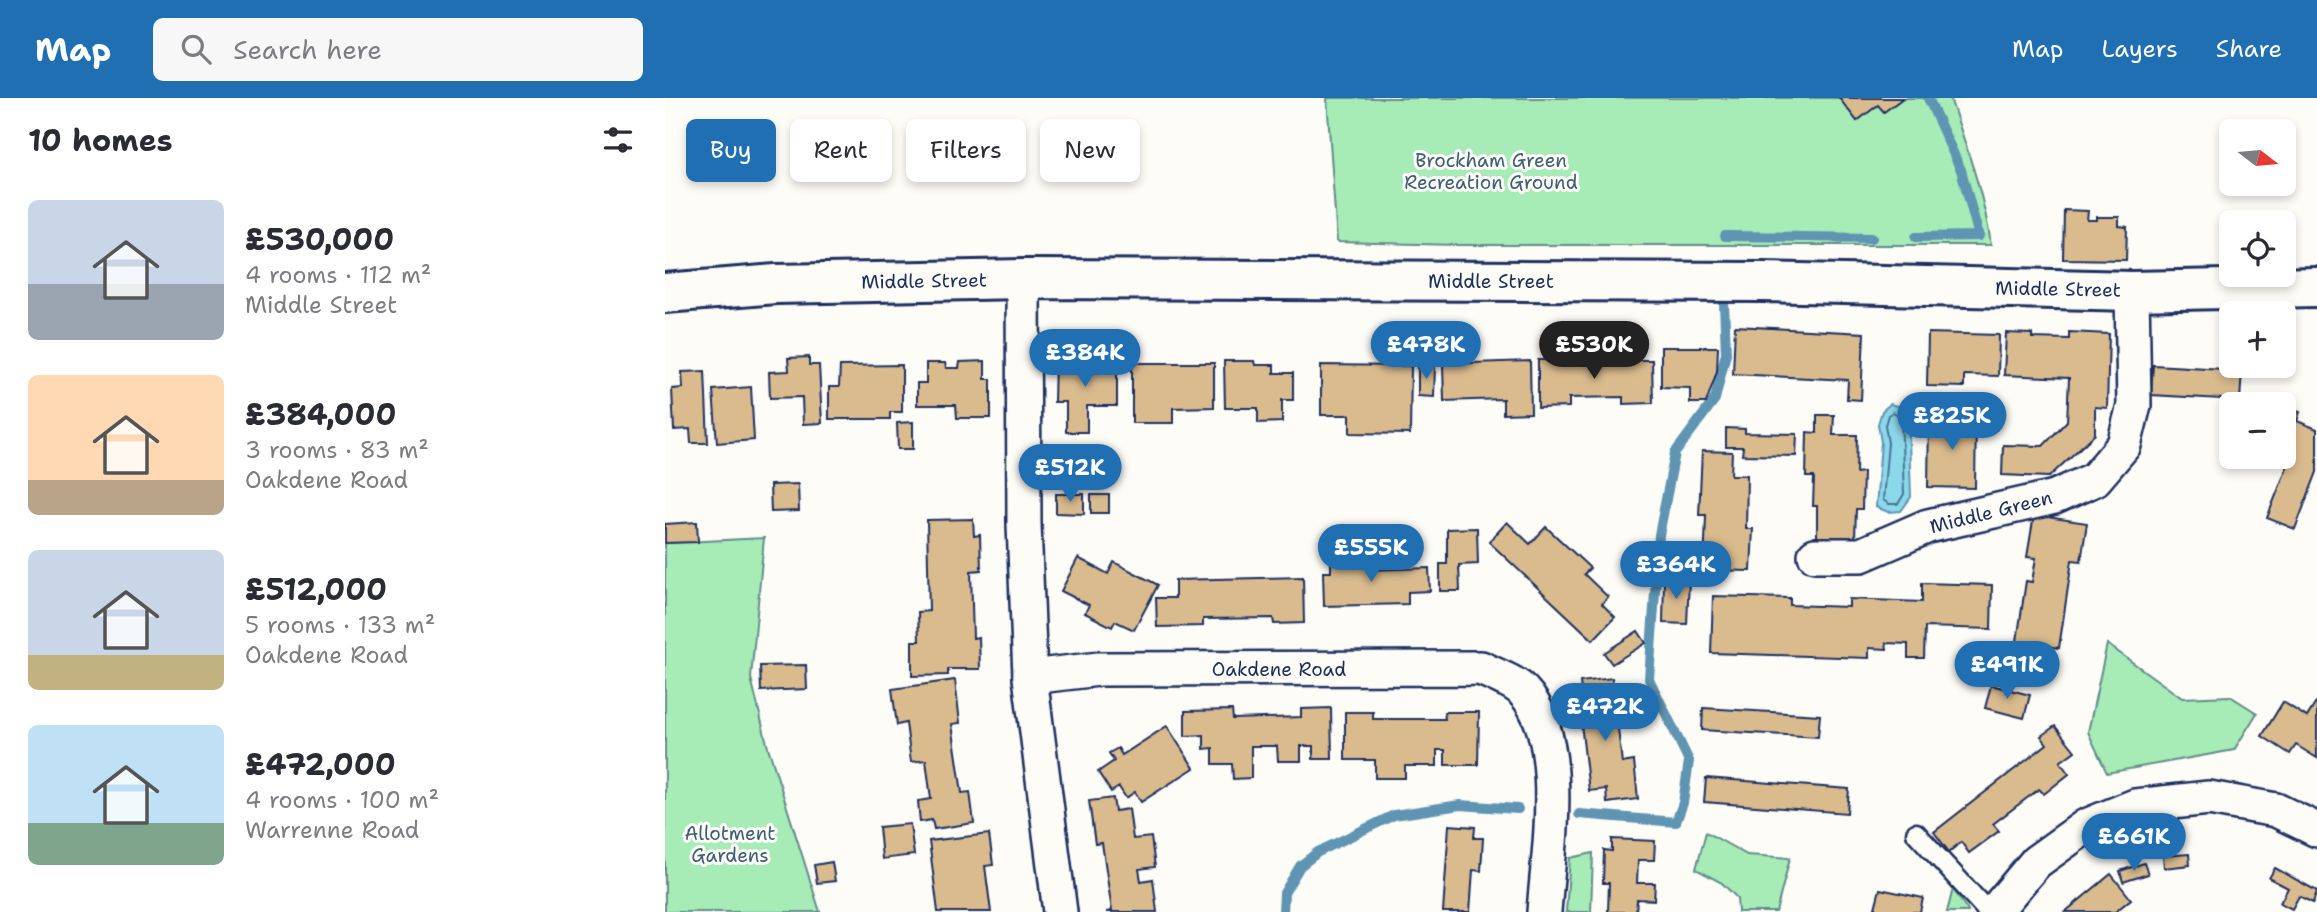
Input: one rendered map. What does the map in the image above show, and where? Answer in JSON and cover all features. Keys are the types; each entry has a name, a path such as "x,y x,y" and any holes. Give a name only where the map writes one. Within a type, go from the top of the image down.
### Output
{"street":[{"name":"Middle Street","path":"665,293 776,284 1023,279 1763,282 2132,291 2317,287"},
{"path":"1023,279 1024,524 1030,677 1060,912"},
{"name":"Middle Green","path":"1815,555 1861,555 1928,527 2055,497 2095,479 2124,445 2134,405 2132,291"},
{"name":"Oakdene Road","path":"1030,677 1099,669 1481,668 1523,690 1542,720 1552,773 1544,912"},
{"path":"1994,912 2036,862 2086,827 2136,806 2209,799 2276,810 2317,830"}],"lane":[{"path":"1916,833 1988,912"}],"green space":[{"name":"Brockham Green Recreation Ground","path":"1327,98 1950,98 1979,189 1991,245 1458,245 1337,242"},
{"name":"Allotment Gardens","path":"764,538 751,678 767,744 820,912 665,912 665,543"},
{"path":"2107,644 2182,698 2230,696 2257,713 2234,750 2107,773 2088,732"},
{"path":"1706,832 1747,855 1790,858 1776,912 1738,912 1737,898 1722,883 1696,869"},
{"path":"1593,853 1591,912 1566,912 1570,858"},
{"path":"1953,889 1968,911 1968,912 1947,912"}],"water":[{"path":"1890,404 1908,409 1911,497 1901,511 1888,512 1876,507 1881,442 1878,424 1882,411"}],"building":[{"path":"1839,98 1903,98 1884,112 1878,105 1857,121"},
{"path":"2064,210 2088,211 2087,220 2119,217 2119,226 2127,227 2126,260 2063,259"},
{"path":"1735,326 1864,333 1861,400 1847,399 1848,380 1733,374"},
{"path":"2069,332 2109,334 2107,408 2095,407 2095,434 2049,477 2002,475 2003,445 2043,446 2067,421 2069,378 2004,375 2006,333 2032,334 2032,338 2069,339"},
{"path":"1928,333 1999,335 1998,376 1964,375 1964,387 1927,386"},
{"path":"1661,347 1718,347 1717,371 1706,403 1690,403 1690,388 1661,387"},
{"path":"809,357 809,365 819,365 822,423 803,424 802,397 770,398 769,372 789,371 788,358"},
{"path":"1055,360 1117,360 1117,406 1087,406 1087,432 1066,432 1066,402 1054,402"},
{"path":"1538,360 1652,360 1653,403 1623,404 1623,397 1569,398 1569,407 1538,408"},
{"path":"985,361 985,379 991,379 991,418 957,418 956,405 917,405 917,383 926,383 926,363 945,363 946,368 959,368 960,362"},
{"path":"1224,361 1254,361 1255,365 1274,365 1274,373 1293,373 1293,400 1282,400 1282,422 1258,423 1258,408 1225,408"},
{"path":"1530,361 1531,413 1503,414 1503,399 1444,401 1443,364"},
{"path":"1132,363 1214,363 1214,407 1173,408 1173,423 1132,423"},
{"path":"902,365 902,412 890,412 890,419 829,419 829,387 839,387 840,366"},
{"path":"1321,365 1411,366 1410,434 1350,433 1350,415 1321,415"},
{"path":"1418,365 1435,365 1434,397 1418,396"},
{"path":"2153,365 2219,369 2219,378 2241,378 2241,392 2219,392 2219,399 2151,395"},
{"path":"705,371 708,443 691,443 690,429 674,430 672,389 683,388 682,372"},
{"path":"751,387 754,440 717,443 713,390"},
{"path":"2296,410 2300,412 2297,421 2317,429 2317,472 2295,529 2267,518 2286,469 2296,469"},
{"path":"1817,415 1834,415 1833,435 1857,435 1856,473 1863,472 1862,509 1856,509 1855,538 1817,537 1817,506 1813,506 1814,477 1806,477 1807,432 1817,433"},
{"path":"1929,415 1976,416 1975,488 1928,487"},
{"path":"913,422 913,449 898,449 897,423"},
{"path":"1726,428 1745,429 1745,433 1797,434 1796,456 1742,455 1743,447 1726,447"},
{"path":"1702,451 1732,452 1731,475 1747,475 1746,529 1753,529 1751,571 1704,570 1706,515 1699,515"},
{"path":"798,484 799,511 771,512 770,485"},
{"path":"1056,494 1084,494 1084,514 1056,513"},
{"path":"1091,495 1109,495 1109,513 1091,513"},
{"path":"2034,515 2087,523 2081,561 2072,560 2059,648 2045,646 2042,666 2014,661 2026,581 2032,582 2036,558 2027,557"},
{"path":"973,519 974,536 980,535 981,570 971,571 973,638 979,637 980,669 948,669 948,675 912,676 912,641 919,641 918,612 929,611 927,520"},
{"path":"697,522 698,542 665,543 665,524"},
{"path":"1507,522 1530,544 1546,527 1590,568 1584,574 1608,597 1602,604 1615,617 1593,640 1489,542"},
{"path":"1477,528 1478,564 1459,565 1460,591 1440,591 1440,564 1447,564 1447,529"},
{"path":"1078,558 1108,574 1114,562 1158,585 1134,630 1115,621 1112,627 1085,613 1089,605 1061,591"},
{"path":"1368,558 1368,570 1429,568 1430,591 1408,592 1408,604 1324,606 1323,572 1331,572 1331,559"},
{"path":"1303,577 1304,623 1274,624 1273,618 1203,619 1203,626 1157,627 1156,598 1175,598 1175,580"},
{"path":"1664,579 1689,580 1687,624 1663,623"},
{"path":"1922,583 1992,585 1991,629 1925,627 1924,658 1908,658 1908,644 1886,643 1887,649 1869,648 1869,658 1711,653 1713,596 1790,598 1790,605 1849,607 1849,599 1922,602"},
{"path":"1638,631 1646,643 1612,664 1604,653"},
{"path":"806,665 807,689 761,691 760,666"},
{"path":"1612,678 1622,763 1634,761 1638,799 1607,803 1606,789 1589,791 1578,698 1582,698 1580,682"},
{"path":"955,680 960,723 952,724 962,793 970,792 974,823 934,829 932,820 920,822 918,801 931,799 926,760 911,762 906,723 897,725 892,689"},
{"path":"1991,685 2030,695 2024,718 1985,708"},
{"path":"2317,701 2317,758 2296,745 2290,754 2262,736 2283,702 2307,717"},
{"path":"1331,708 1332,759 1313,759 1313,746 1301,746 1301,761 1278,761 1277,746 1251,746 1251,778 1233,779 1232,764 1213,764 1213,748 1204,749 1204,735 1185,736 1185,711 1232,710 1233,719 1301,717 1301,709"},
{"path":"1703,708 1820,715 1818,737 1702,730"},
{"path":"1345,712 1373,712 1373,719 1445,719 1444,712 1479,712 1478,765 1445,765 1445,750 1437,750 1437,766 1405,766 1405,778 1375,778 1375,760 1345,760"},
{"path":"1167,726 1194,768 1141,802 1135,792 1126,798 1119,787 1111,792 1098,772 1114,761 1109,753 1118,748 1122,755"},
{"path":"2055,726 2075,751 2060,762 2069,774 2044,794 2039,789 1993,824 1999,831 1969,853 1961,842 1949,852 1934,832 2047,744 2041,736"},
{"path":"1706,778 1849,789 1847,813 1704,802"},
{"path":"1113,798 1115,811 1129,809 1133,839 1151,837 1155,867 1139,869 1141,881 1153,879 1157,912 1106,912 1112,911 1102,843 1095,844 1089,801"},
{"path":"910,824 914,855 882,859 879,827"},
{"path":"1449,825 1475,827 1474,838 1483,838 1481,871 1473,870 1470,912 1443,912"},
{"path":"989,834 993,865 985,866 991,912 938,912 929,841"},
{"path":"1612,839 1655,841 1654,860 1638,860 1637,883 1655,883 1654,900 1637,899 1636,912 1608,912 1609,883 1603,883 1604,850 1612,851"},
{"path":"2189,854 2190,865 2164,868 2163,856"},
{"path":"832,862 835,881 817,883 814,865"},
{"path":"2144,863 2148,874 2123,882 2120,871"},
{"path":"2275,868 2317,891 2313,903 2299,896 2292,909 2280,903 2288,888 2269,878"},
{"path":"2111,874 2131,899 2115,912 2065,912"},
{"path":"1880,889 1923,898 1920,912 1874,912"}],"waterway":[{"path":"1916,237 1979,236 1961,170 1928,98"},
{"path":"1725,236 1872,238"},
{"path":"1579,814 1676,822 1683,803 1689,761 1649,679 1659,535 1675,453 1715,399 1726,353 1724,303"},
{"path":"1283,912 1284,893 1300,866 1318,852 1394,815 1460,805 1518,809"}]}
